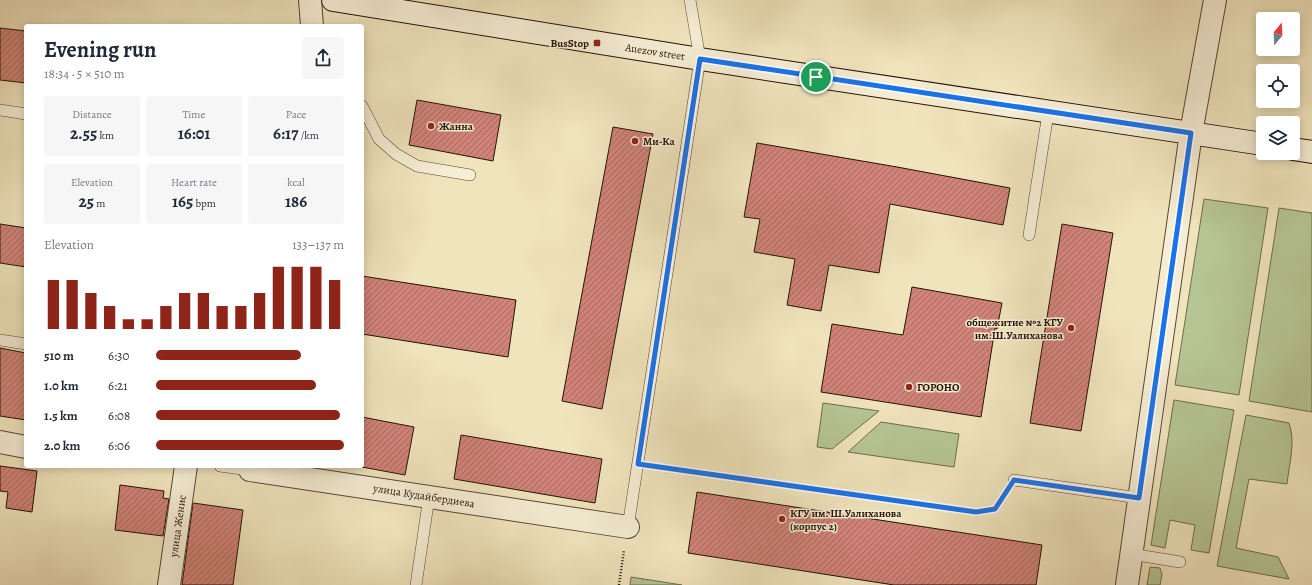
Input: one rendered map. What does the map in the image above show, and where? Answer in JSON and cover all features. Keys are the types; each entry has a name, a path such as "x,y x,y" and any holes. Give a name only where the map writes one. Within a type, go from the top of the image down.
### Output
{"street":[{"path":"310,0 312,24"},
{"name":"Auezov street","path":"333,0 1048,113 1256,143"},
{"path":"1127,585 1191,133 1215,0"},
{"path":"1300,150 1312,152"},
{"path":"0,442 24,447"},
{"name":"улица Женис","path":"169,585 186,468"},
{"name":"улица Кудайбердиева","path":"250,468 628,527"}],"lane":[{"path":"628,527 700,59 690,0"},
{"path":"0,110 24,114"},
{"path":"364,110 379,138 396,154 417,166 470,175"},
{"path":"1029,235 1048,113"},
{"path":"0,340 24,344"},
{"path":"1014,480 1139,498"},
{"path":"416,585 429,497"},
{"path":"1131,554 1180,562"}],"path":[{"path":"638,464 976,512 995,509 1014,480"},
{"path":"618,585 628,527"}],"green space":[{"path":"1204,199 1268,208 1239,395 1175,385"},
{"path":"1279,208 1312,213 1312,412 1249,401"},
{"path":"1174,400 1234,410 1209,553 1191,550 1195,525 1170,520 1165,548 1151,545"},
{"path":"823,403 879,411 832,449 817,447"},
{"path":"1246,415 1289,423 1292,446 1287,484 1249,479 1236,548 1278,557 1289,579 1217,566"},
{"path":"881,422 959,434 954,467 848,452"},
{"path":"1150,567 1160,568 1162,574 1160,585 1147,585"},
{"path":"631,577 682,585 630,585"}],"building":[{"path":"0,28 24,31 24,83 0,80"},
{"path":"417,100 501,115 493,161 409,145"},
{"path":"613,127 653,134 602,409 562,401"},
{"path":"757,143 1010,188 1003,225 890,204 879,273 829,265 821,311 787,305 795,259 754,252 760,219 744,217"},
{"path":"0,224 24,228 24,267 0,263"},
{"name":"общежитие №2 КГУ им.Ш.Уалиханова","path":"1062,224 1113,233 1081,431 1030,423"},
{"path":"364,276 516,300 508,357 364,334"},
{"path":"912,287 1002,303 997,329 995,328 981,417 821,392 832,324 903,335"},
{"path":"0,348 24,353 24,420 0,416"},
{"path":"364,417 414,427 405,475 364,467"},
{"path":"461,435 602,459 595,503 454,479"},
{"path":"0,466 37,471 32,512 6,508 8,492 0,491"},
{"path":"120,485 164,491 163,498 169,499 163,536 115,530"},
{"name":"КГУ им. Ш.Уалиханова (корпус 2)","path":"697,492 1042,545 1036,585 894,585 688,553"},
{"path":"193,503 243,510 233,585 182,585"}],"place":[{"name":"BusStop","path":"597,43"},
{"name":"Жанна","path":"431,126"},
{"name":"Ми-Ка","path":"635,141"},
{"name":"общежитие №2 КГУ им.Ш.Уалиханова","path":"1071,328"},
{"name":"ГОРОНО","path":"909,387"},
{"name":"КГУ им. Ш.Уалиханова (корпус 2)","path":"782,519"}],"route":[{"path":"700,59 816,77 1048,113 1191,133 1139,498 1079,488 1014,480 995,509 976,512 638,464 700,59"}]}
